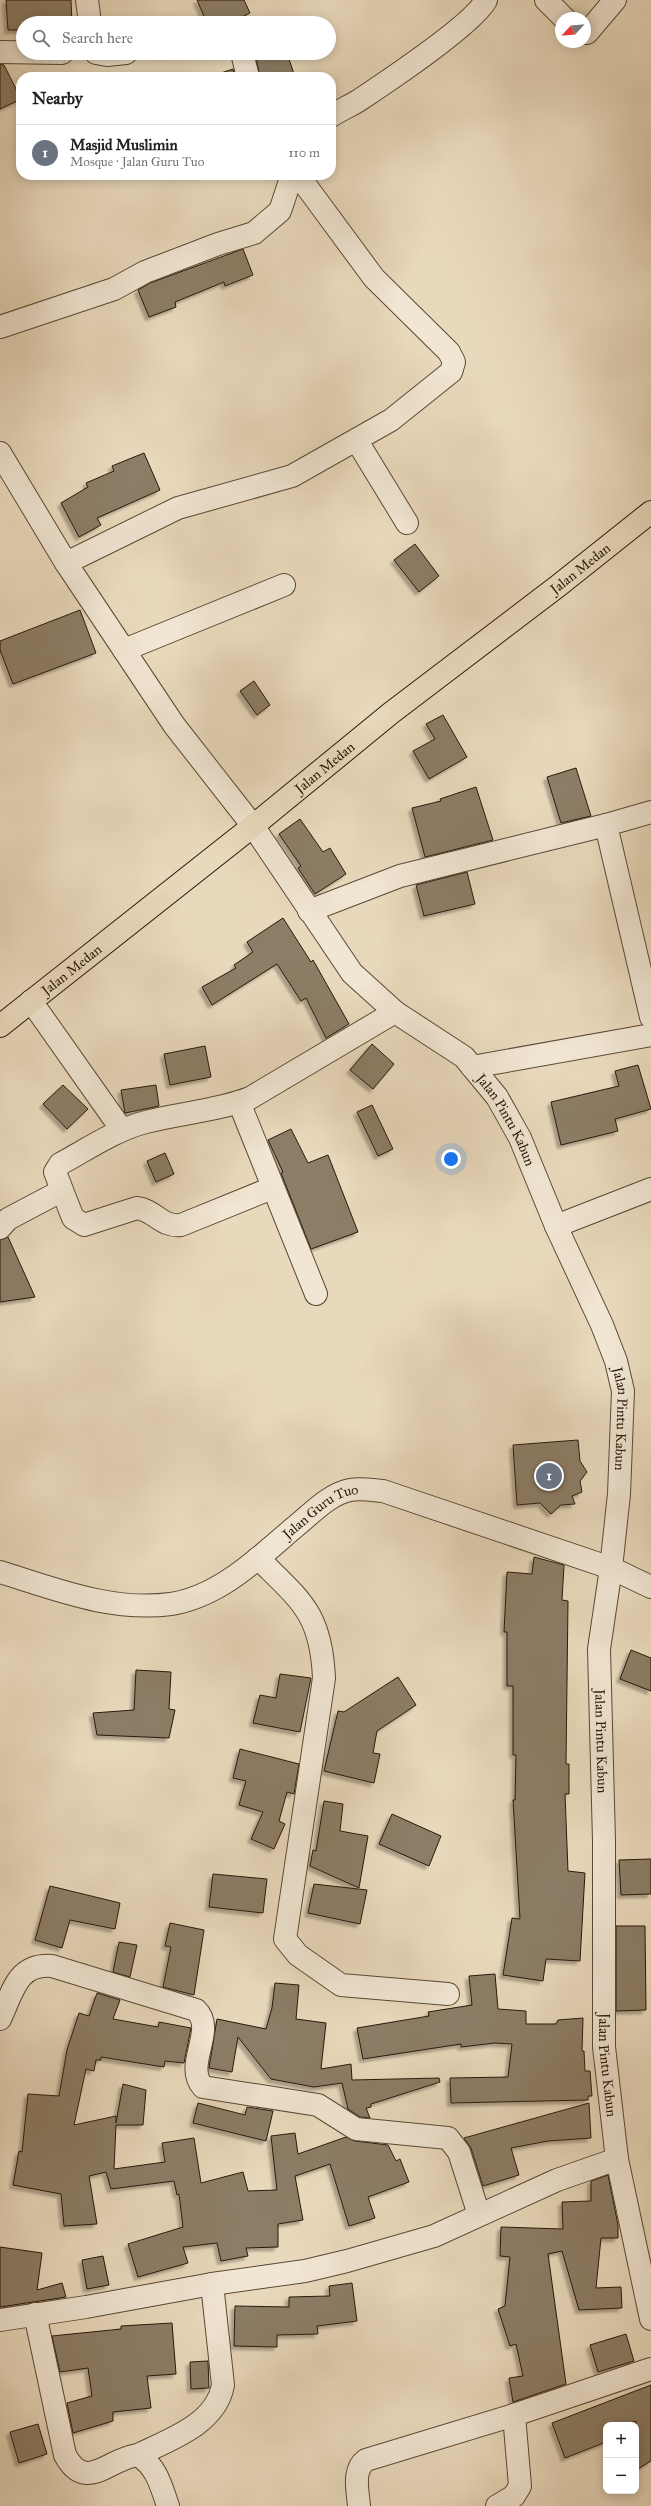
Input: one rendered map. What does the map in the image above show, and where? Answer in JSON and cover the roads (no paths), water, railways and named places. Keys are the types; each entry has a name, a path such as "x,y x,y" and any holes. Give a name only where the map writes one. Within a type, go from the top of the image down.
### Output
{"main road":[{"name":"Jalan Medan","path":"0,1026 253,826 392,713 558,586 651,512"}],"street":[{"path":"87,0 89,16"},
{"path":"336,113 356,102 450,34 473,16 486,0"},
{"path":"546,0 558,12"},
{"path":"591,28 614,0"},
{"path":"0,52 16,52"},
{"path":"244,60 247,72"},
{"path":"0,327 101,294 145,272 254,233 280,211 290,180"},
{"path":"66,563 178,508 292,476 357,441 391,420 451,372 454,362 449,352 374,278 302,180"},
{"path":"357,441 407,523"},
{"name":"Jalan Pintu Kabun","path":"0,453 66,563 174,726 253,826 352,973 395,1012 464,1057 496,1097 520,1138 556,1226 602,1325 616,1361 624,1391 619,1494 611,1568 599,1649 604,1842 604,2047 617,2159 650,2312"},
{"path":"124,650 284,585"},
{"path":"309,911 400,876 606,825 651,812"},
{"path":"606,825 644,958 651,1017"},
{"path":"31,1001 122,1130"},
{"path":"272,1188 181,1225 169,1226 144,1209 137,1208 84,1225 73,1218 55,1175 56,1168 60,1164 122,1130 145,1122 239,1102 395,1012"},
{"path":"472,1067 651,1035"},
{"path":"239,1102 272,1188 316,1294"},
{"path":"556,1226 651,1189"},
{"path":"0,1228 8,1219 61,1191"},
{"name":"Jalan Guru Tuo","path":"0,1572 73,1594 136,1606 171,1604 192,1599 236,1576 330,1498 349,1490 364,1489 382,1491 611,1568 651,1587"},
{"path":"258,1558 304,1604 317,1627 323,1653 324,1678 285,1939 298,1955 341,1985 448,1994"},
{"path":"0,2020 22,1974 31,1968 40,1965 52,1966 196,2010 202,2015 204,2025 195,2071 197,2081 202,2087 318,2105 356,2129 448,2138 459,2152 479,2215"},
{"path":"0,2320 86,2307 212,2284 305,2271 347,2261 434,2236 557,2180 617,2159"},
{"path":"35,2314 65,2455 72,2468 81,2474 93,2474 129,2456 138,2455 192,2428 213,2409 221,2399 223,2385 212,2284"},
{"path":"359,2506 357,2473 359,2465 366,2460 514,2415 651,2370"},
{"path":"497,2506 514,2496 520,2486 514,2415"},
{"path":"138,2455 148,2462 156,2474 168,2506"}],"place":[{"name":"Masjid Muslimin","path":"549,1476"}]}
